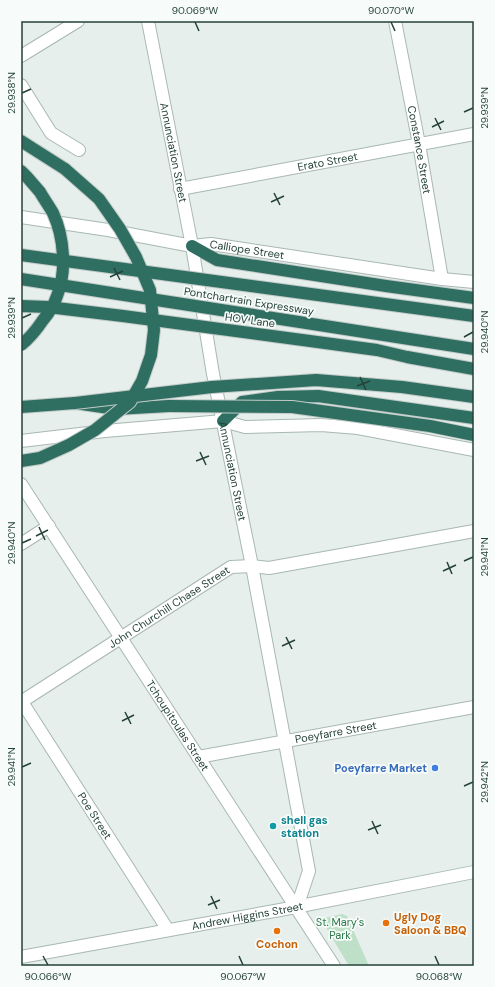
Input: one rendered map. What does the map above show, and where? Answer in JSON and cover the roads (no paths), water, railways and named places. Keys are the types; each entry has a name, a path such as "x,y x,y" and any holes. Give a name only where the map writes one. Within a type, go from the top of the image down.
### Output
{"highway":[{"path":"21,141 65,169 99,199 116,223 136,257 150,290 154,330 151,355 142,381 130,402 95,430 69,445 40,458 21,461"},
{"path":"21,171 40,192 53,214 61,237 63,257 62,277 57,296 48,314 21,345"},
{"path":"192,246 217,260 474,298"},
{"path":"21,255 474,316"},
{"name":"Pontchartrain Expressway","path":"21,279 474,349"},
{"name":"HOV Lane","path":"21,306 48,307 123,316 369,349 474,369"},
{"path":"21,407 75,403 212,387 316,380 402,387 474,397"},
{"path":"223,421 242,402 284,396 318,396 474,418"},
{"path":"75,403 116,409 190,405 292,407 430,426 474,435"}],"street":[{"path":"21,56 78,21"},
{"name":"Annunciation Street","path":"144,21 149,27 192,246 213,374 252,566 309,871 296,907"},
{"name":"Constance Street","path":"395,21 419,144 442,279"},
{"path":"21,85 51,133 79,150"},
{"name":"Erato Street","path":"180,189 474,134"},
{"name":"Calliope Street","path":"21,218 108,230 192,246 211,244 442,279 474,282"},
{"path":"21,441 105,431 223,421 245,426 321,425 358,428 474,450"},
{"name":"Tchoupitoulas Street","path":"21,484 334,966"},
{"path":"21,544 49,526"},
{"name":"John Churchill Chase Street","path":"21,702 231,567 252,566 269,568 474,531"},
{"name":"Poe Street","path":"21,702 168,930"},
{"name":"Poeyfarre Street","path":"198,757 474,706"},
{"name":"Andrew Higgins Street","path":"21,957 296,907 474,872"}],"place":[{"name":"Poeyfarre Market","path":"435,768"},
{"name":"shell gas station","path":"273,826"},
{"name":"Ugly Dog Saloon & BBQ","path":"386,923"},
{"name":"Cochon","path":"277,931"}],"park label":[{"name":"St. Mary's Park","path":"340,928"}]}
